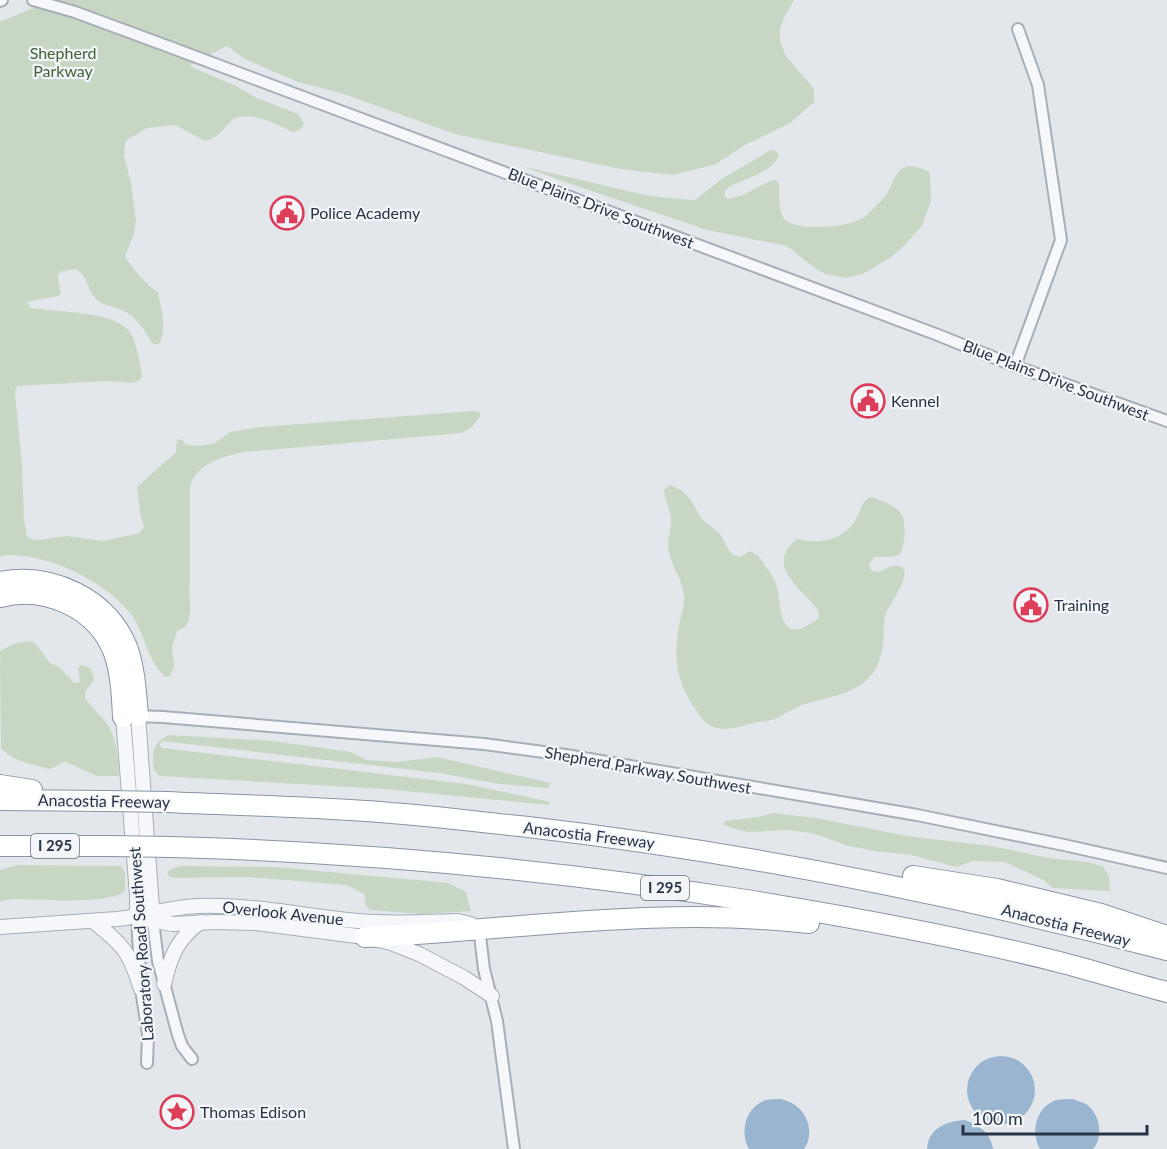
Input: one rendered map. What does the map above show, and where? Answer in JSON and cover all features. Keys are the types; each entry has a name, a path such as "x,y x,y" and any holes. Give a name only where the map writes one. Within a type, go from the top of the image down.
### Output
{"highway":[{"path":"0,582 31,580 56,585 80,595 102,611 115,625 127,649 134,678 130,716"},
{"path":"0,597 24,594 50,597 74,607 95,623 110,644 130,716"},
{"path":"0,785 107,796"},
{"name":"Anacostia Freeway","path":"0,800 107,796 167,798 351,810 573,832 793,866 969,901 1167,950"},
{"name":"I 295","path":"0,846 170,847 401,859 669,888 801,909 944,936 1060,962 1159,990"},
{"path":"793,866 868,867 921,878 997,889 1101,914 1167,936"},
{"path":"365,937 647,916 774,919 862,930 1159,990"}],"street":[{"name":"Blue Plains Drive Southwest","path":"33,0 75,12 157,42 1015,366 1167,421"},
{"path":"1015,366 1061,240 1038,85 1018,29"},
{"name":"Shepherd Parkway Southwest","path":"130,716 424,738 537,751 917,815 1167,868"},
{"name":"Laboratory Road Southwest","path":"130,716 157,954 180,1041 192,1059"},
{"name":"Laboratory Road Southwest","path":"130,716 137,917 141,989 148,1035 147,1063"},
{"name":"Overlook Avenue","path":"0,927 153,917 185,907 245,907 368,922 458,921 478,927"},
{"name":"Overlook Avenue","path":"153,917 172,924 255,923 365,937 398,945 429,958 492,996"},
{"path":"93,921 128,954 141,989"},
{"path":"164,984 173,951 201,922"},
{"path":"478,927 484,969 497,1021 514,1149"}],"green space":[{"name":"Shepherd Parkway","path":"52,0 794,0 780,29 780,42 786,56 814,89 814,102 790,123 745,145 716,164 673,175 620,169 455,134 344,94 298,82 245,59 227,46 189,66 234,85 257,98 298,114 304,123 301,129 293,132 262,119 244,116 237,117 216,136 205,141 175,125 147,128 127,140 124,157 131,183 136,221 134,234 125,256 140,276 158,292 163,319 162,338 159,344 153,344 132,316 99,301 93,295 83,275 76,269 59,273 61,293 58,296 26,302 31,308 98,316 121,324 129,331 134,342 142,376 140,380 133,383 107,381 17,386 15,392 27,536 38,540 67,536 103,541 140,533 144,527 137,487 176,452 177,439 182,440 186,445 197,446 213,444 230,432 260,427 473,411 481,415 472,427 462,433 244,452 211,462 204,467 193,479 190,487 190,617 185,627 177,631 172,647 174,666 170,676 166,677 151,657 133,617 108,592 73,571 54,563 17,555 0,556 0,22"},
{"path":"771,150 776,151 779,155 776,161 757,174 729,187 725,191 728,199 743,195 776,180 779,184 781,213 787,222 816,227 847,224 868,214 886,195 900,170 913,167 930,173 931,201 922,226 891,257 863,274 845,278 825,274 787,246 707,230 522,166 649,196 692,200 697,199 720,180"},
{"path":"671,485 687,496 702,519 720,534 733,554 741,557 749,551 761,559 775,582 784,621 786,625 794,629 803,628 819,618 819,612 785,569 784,559 787,550 797,539 823,541 839,536 852,525 863,503 870,497 888,503 900,512 905,529 901,552 893,556 875,557 869,564 871,570 877,572 894,566 901,567 904,571 904,578 885,617 884,641 880,659 868,679 849,691 802,705 772,720 726,729 711,726 706,722 690,701 678,671 676,649 684,595 668,548 671,517 664,490"},
{"path":"30,641 35,643 50,663 59,667 74,683 80,682 78,669 81,665 87,666 93,674 94,680 85,692 85,697 112,733 119,776 97,776 64,761 49,769 17,759 1,748 0,651 13,644"},
{"path":"169,735 273,741 351,752 367,760 397,762 437,757 551,783 548,788 500,784 439,773 162,741 160,745 162,748 466,784 551,802 548,805 385,789 160,776 154,770 154,749 159,741"},
{"path":"773,813 816,818 907,836 991,846 1049,858 1087,862 1102,866 1109,875 1110,891 1053,888 1043,880 1005,862 973,861 956,867 912,855 845,845 816,834 789,830 747,832 723,825 725,821"},
{"path":"17,865 121,866 125,873 125,891 117,895 89,900 13,899 0,901 0,870"},
{"path":"180,866 276,867 449,883 466,892 471,911 422,914 370,910 366,906 364,894 347,885 247,877 170,877 167,873"}],"water":[{"path":"1001,1056 1014,1059 1025,1066 1032,1077 1035,1090 1032,1103 1025,1114 1014,1121 1001,1124 988,1121 977,1114 970,1103 967,1090 970,1077 977,1066 988,1059"},
{"path":"781,1099 795,1105 807,1119 809,1138 804,1149 749,1149 745,1128 749,1114 759,1103"},
{"path":"1072,1099 1086,1104 1095,1113 1099,1125 1099,1138 1093,1149 1040,1149 1035,1128 1040,1114 1050,1103"},
{"path":"965,1120 984,1130 993,1149 927,1149 931,1136 940,1127"}],"place":[{"name":"Police Academy","path":"287,213"},
{"name":"Kennel","path":"868,401"},
{"name":"Training","path":"1031,605"},
{"name":"Thomas Edison","path":"177,1112"}]}
